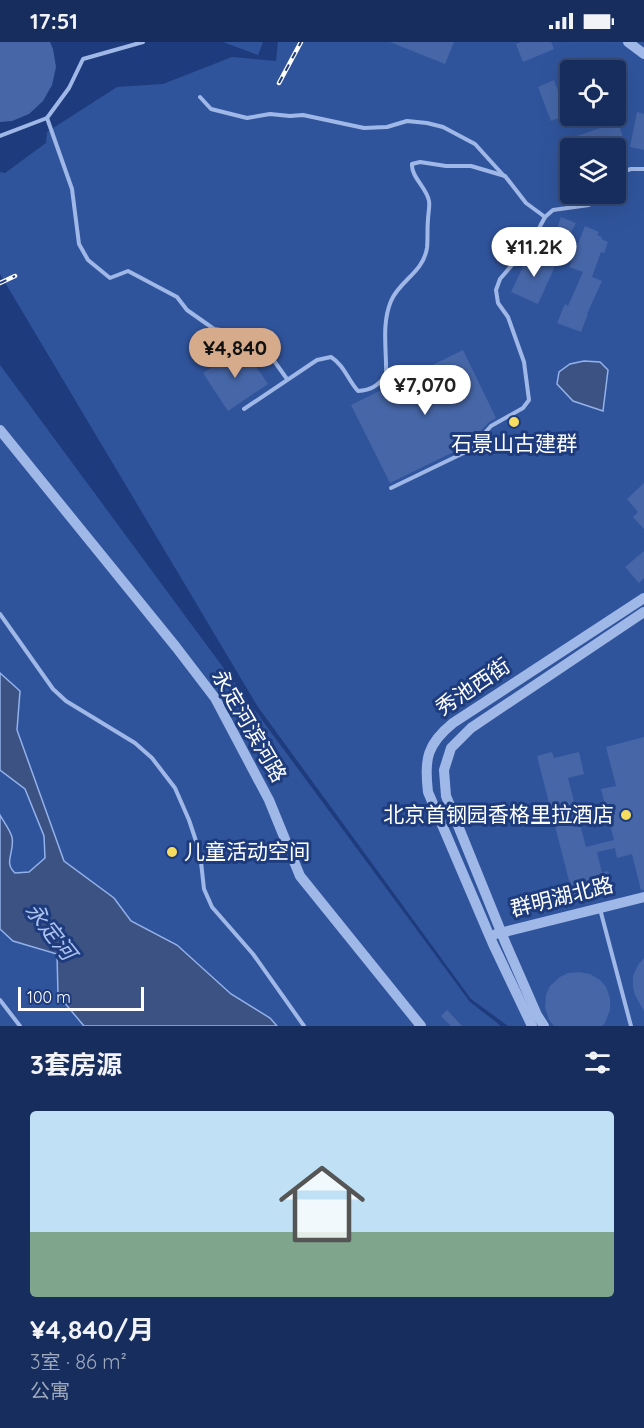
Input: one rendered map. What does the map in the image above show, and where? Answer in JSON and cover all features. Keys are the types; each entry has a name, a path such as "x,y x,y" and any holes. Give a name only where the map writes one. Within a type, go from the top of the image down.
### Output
{"street":[{"path":"628,42 644,54"},
{"name":"永定河滨河路","path":"0,430 216,698 269,800 300,876 421,1026"},
{"name":"秀池西街","path":"532,1026 489,936 428,792 426,771 429,751 440,734 453,723 644,598"},
{"name":"秀池西街","path":"544,1026 501,932 446,796 444,770 451,748 471,728 644,612"},
{"name":"群明湖北路","path":"489,936 644,897"}],"lane":[{"path":"0,136 47,118 69,87 82,59 143,42"},
{"path":"201,97 211,109 247,118 270,114 303,115 364,128 387,127 407,121 443,127 475,144 526,203 545,217"},
{"path":"47,118 72,189 79,244 88,260 110,278 128,271 177,297 187,310 214,329 241,333 262,344 287,379"},
{"path":"244,409 317,360 331,357 339,362 351,384 358,391 369,390 380,384 386,375 386,318 391,300 415,273 427,249 429,202 412,170 412,164 420,162 446,166 471,166 505,176"},
{"path":"626,171 644,169"},
{"path":"391,488 476,447 491,426 523,408 529,400 524,362 508,317 498,303 496,290 500,279 536,234 545,217 553,210 590,204"},
{"path":"0,614 53,689 66,701 135,743 152,758 174,788 189,820 200,854 204,890 212,907 253,954 304,1026"},
{"path":"600,908 631,1026"},
{"path":"0,1000 20,1026"}],"shaded area":[{"path":"223,42 263,42 258,55"},
{"path":"278,42 644,42 644,1026 508,1026 471,999 258,707 0,274 0,172 5,173 46,143 47,132 117,87 163,84 232,57 276,61"},
{"path":"0,365 470,1002 501,1026 0,1026"}],"water":[{"path":"584,361 600,362 608,370 603,411 573,401 557,384 559,372 570,364"},
{"name":"永定河","path":"0,673 20,691 17,730 64,861 114,898 131,921 177,945 231,994 270,1018 277,1026 84,1026 58,995 57,954 13,941 0,929 0,815 12,837 10,865 15,873 29,872 45,858 44,836 25,789 0,770"}],"building":[{"path":"0,42 50,42 56,67 52,85 43,101 29,114 12,121 0,122"},
{"path":"390,42 454,42 445,64"},
{"path":"551,42 554,49 523,62 516,44"},
{"path":"554,80 560,96 560,118 551,121 538,87"},
{"path":"637,112 644,114 644,150 630,147"},
{"path":"606,126 619,126 623,138 574,138"},
{"path":"561,217 576,223 568,238 555,233"},
{"path":"585,226 599,232 597,235 608,242 604,253 601,252 592,277 602,281 581,332 557,323 565,304 568,306 583,272 569,267"},
{"path":"530,252 556,264 538,304 511,292"},
{"path":"242,346 268,384 228,411 203,373"},
{"path":"463,350 496,418 488,423 474,442 390,483 351,405"},
{"path":"644,483 644,529 633,517 638,512 627,499"},
{"path":"644,551 644,578 639,583 625,567"},
{"name":"北京首钢园香格里拉酒店","path":"644,737 644,890 641,890 632,854 617,858 615,848 597,852 602,873 608,871 611,885 587,891 588,897 574,900 537,756 552,752 554,758 579,752 584,774 568,778 586,847 614,840 601,789 616,786 606,747"},
{"path":"644,958 644,1011 635,995 633,976"},
{"path":"568,973 590,974 606,987 610,998 610,1010 605,1023 602,1026 554,1026 549,1020 545,1007 546,995 550,986"},
{"path":"447,1010 462,1026 451,1026 441,1016"}],"railway":[{"path":"279,83 301,42"},
{"path":"0,283 15,276"}],"place":[{"name":"石景山古建群","path":"514,422"},
{"name":"北京首钢园香格里拉酒店","path":"626,815"},
{"name":"儿童活动空间","path":"172,852"}]}
